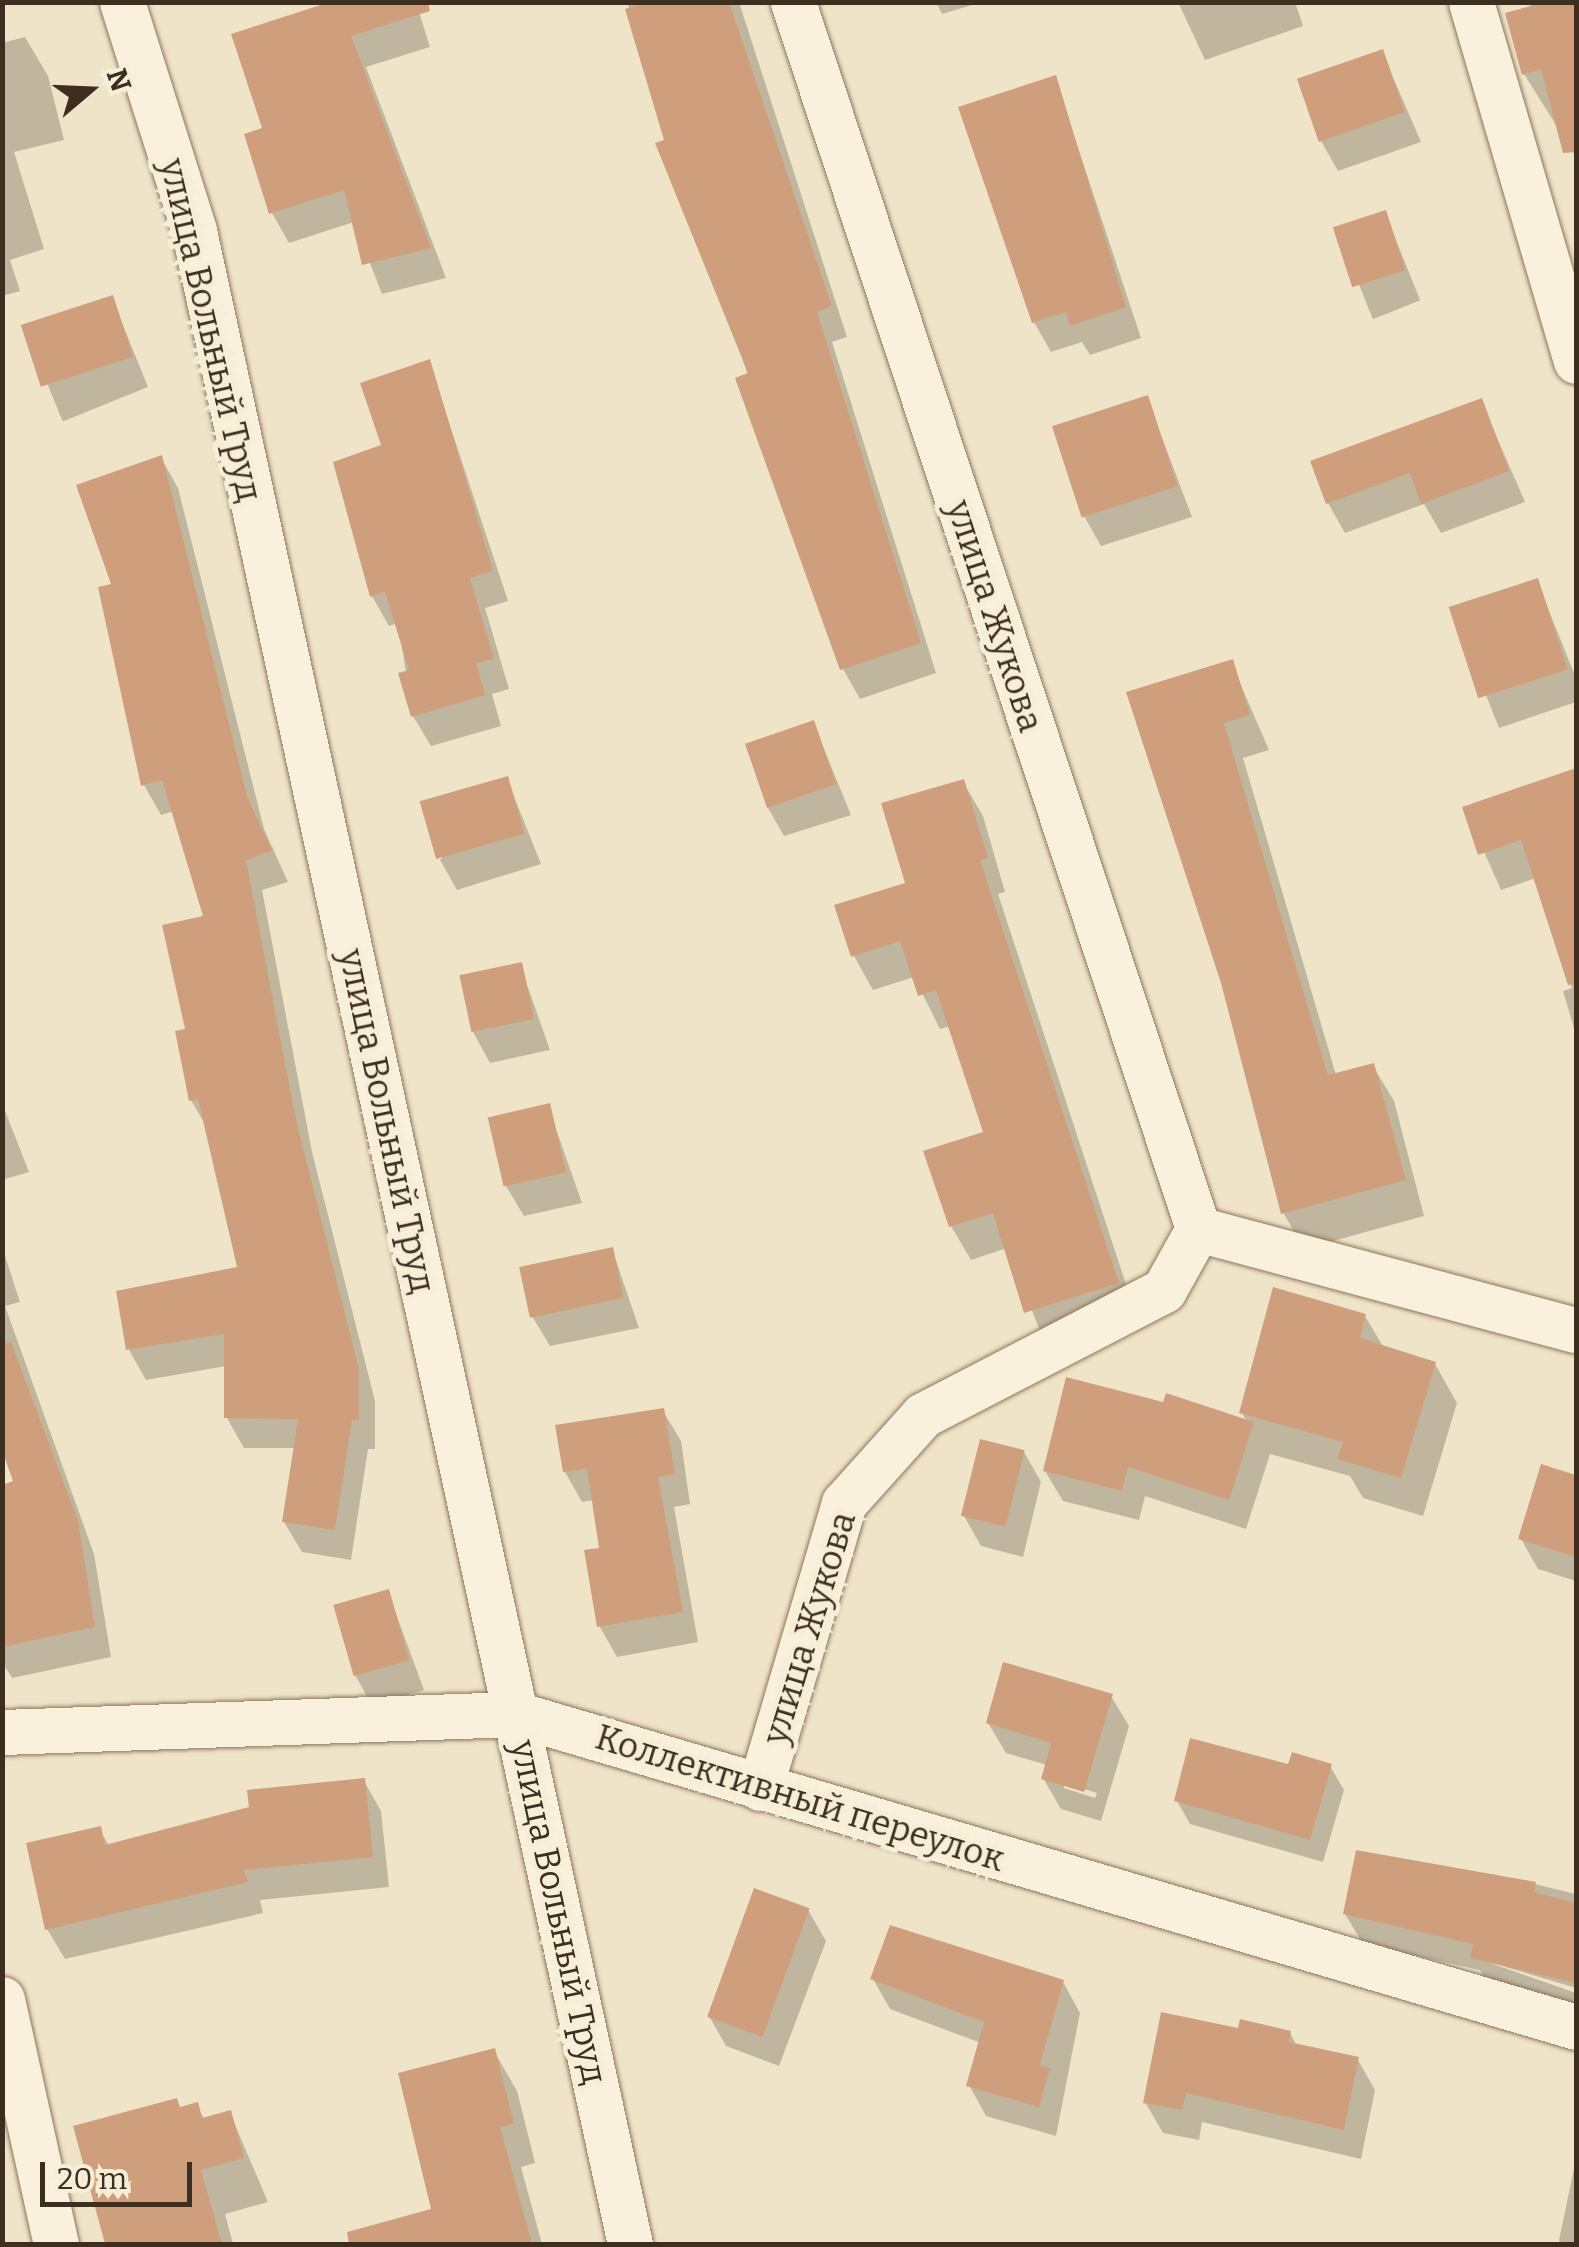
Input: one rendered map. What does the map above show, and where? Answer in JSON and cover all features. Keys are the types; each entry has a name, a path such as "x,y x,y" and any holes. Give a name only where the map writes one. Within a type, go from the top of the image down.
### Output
{"street":[{"name":"улица Вольный Труд","path":"122,2 194,231 630,2244"},
{"name":"улица Жукова","path":"760,1788 844,1504 923,1416 1164,1290 1198,1230 792,2"},
{"path":"1471,2 1576,361"},
{"path":"1198,1230 1576,1330"},
{"name":"Коллективный переулок","path":"2,1732 516,1714 1576,2027"},
{"path":"2,1999 56,2244"}],"building":[{"path":"330,2 428,2 430,11 351,36 431,248 362,265 344,190 269,214 244,134 262,128 231,34"},
{"path":"647,2 729,2 832,306 817,312 921,643 840,670 735,378 748,373 655,143 664,140 625,9"},
{"path":"1545,2 1576,2 1576,152 1563,153 1541,69 1522,75 1505,13"},
{"path":"1383,49 1405,112 1319,142 1297,79"},
{"path":"1056,75 1126,307 1070,326 1066,312 1032,323 958,107"},
{"path":"1386,210 1405,270 1352,287 1333,227"},
{"path":"113,295 133,357 41,387 21,325"},
{"path":"430,359 493,571 470,578 494,659 476,663 485,695 411,717 398,673 409,670 385,592 370,597 333,462 381,445 360,383"},
{"path":"1148,395 1178,486 1082,518 1052,426"},
{"path":"1482,398 1509,471 1421,504 1410,473 1326,504 1310,461"},
{"path":"162,455 247,796 272,851 246,860 296,1120 359,1369 359,1420 352,1420 335,1530 282,1522 298,1419 224,1418 224,1334 126,1350 116,1291 237,1267 198,1099 189,1101 175,1031 185,1029 162,925 203,916 162,780 141,786 98,587 111,584 76,485"},
{"path":"1538,578 1568,669 1478,698 1449,607"},
{"path":"1233,659 1250,715 1224,723 1328,1075 1374,1063 1406,1180 1281,1214 1221,983 1126,692"},
{"path":"814,720 836,784 767,808 745,744"},
{"path":"1576,768 1576,984 1568,985 1521,840 1478,855 1462,807"},
{"path":"508,776 525,834 436,859 420,801"},
{"path":"964,779 988,858 980,860 1119,1283 1024,1313 993,1213 949,1227 923,1151 983,1132 936,990 918,996 900,941 851,957 834,905 905,883 881,803"},
{"path":"522,962 534,1019 471,1032 459,975"},
{"path":"550,1103 566,1172 504,1187 488,1117"},
{"path":"613,1247 624,1298 530,1318 519,1267"},
{"path":"1273,1287 1366,1314 1360,1338 1436,1362 1401,1478 1337,1459 1343,1442 1239,1413"},
{"path":"11,1342 78,1521 95,1627 2,1647 2,1485 13,1481 2,1450 2,1344"},
{"path":"1066,1377 1163,1402 1166,1393 1254,1422 1229,1500 1128,1467 1122,1491 1043,1471"},
{"path":"664,1408 675,1474 658,1477 683,1612 597,1627 584,1550 599,1548 587,1469 563,1472 555,1425"},
{"path":"980,1439 1025,1450 1006,1527 961,1516"},
{"path":"1541,1464 1576,1475 1576,1557 1518,1539"},
{"path":"389,1589 409,1660 354,1676 333,1605"},
{"path":"1003,1662 1113,1694 1084,1792 1041,1779 1051,1743 986,1723"},
{"path":"1190,1738 1288,1764 1292,1752 1332,1764 1310,1840 1174,1801"},
{"path":"365,1778 373,1857 244,1870 248,1882 45,1930 26,1843 101,1826 105,1845 249,1807 247,1790"},
{"path":"1356,1850 1536,1882 1534,1892 1576,1903 1576,1983 1470,1958 1473,1944 1343,1914"},
{"path":"754,1888 809,1908 763,2037 707,2017"},
{"path":"890,1925 1064,1980 1040,2065 1050,2068 1039,2107 966,2086 984,2022 870,1979"},
{"path":"1161,2012 1238,2028 1240,2019 1291,2031 1289,2042 1359,2057 1344,2130 1186,2093 1182,2110 1143,2103"},
{"path":"495,2048 514,2124 500,2127 532,2244 349,2244 347,2232 431,2209 398,2073"},
{"path":"177,2098 180,2107 198,2102 202,2118 231,2110 244,2158 201,2170 222,2244 105,2244 73,2126"}]}
